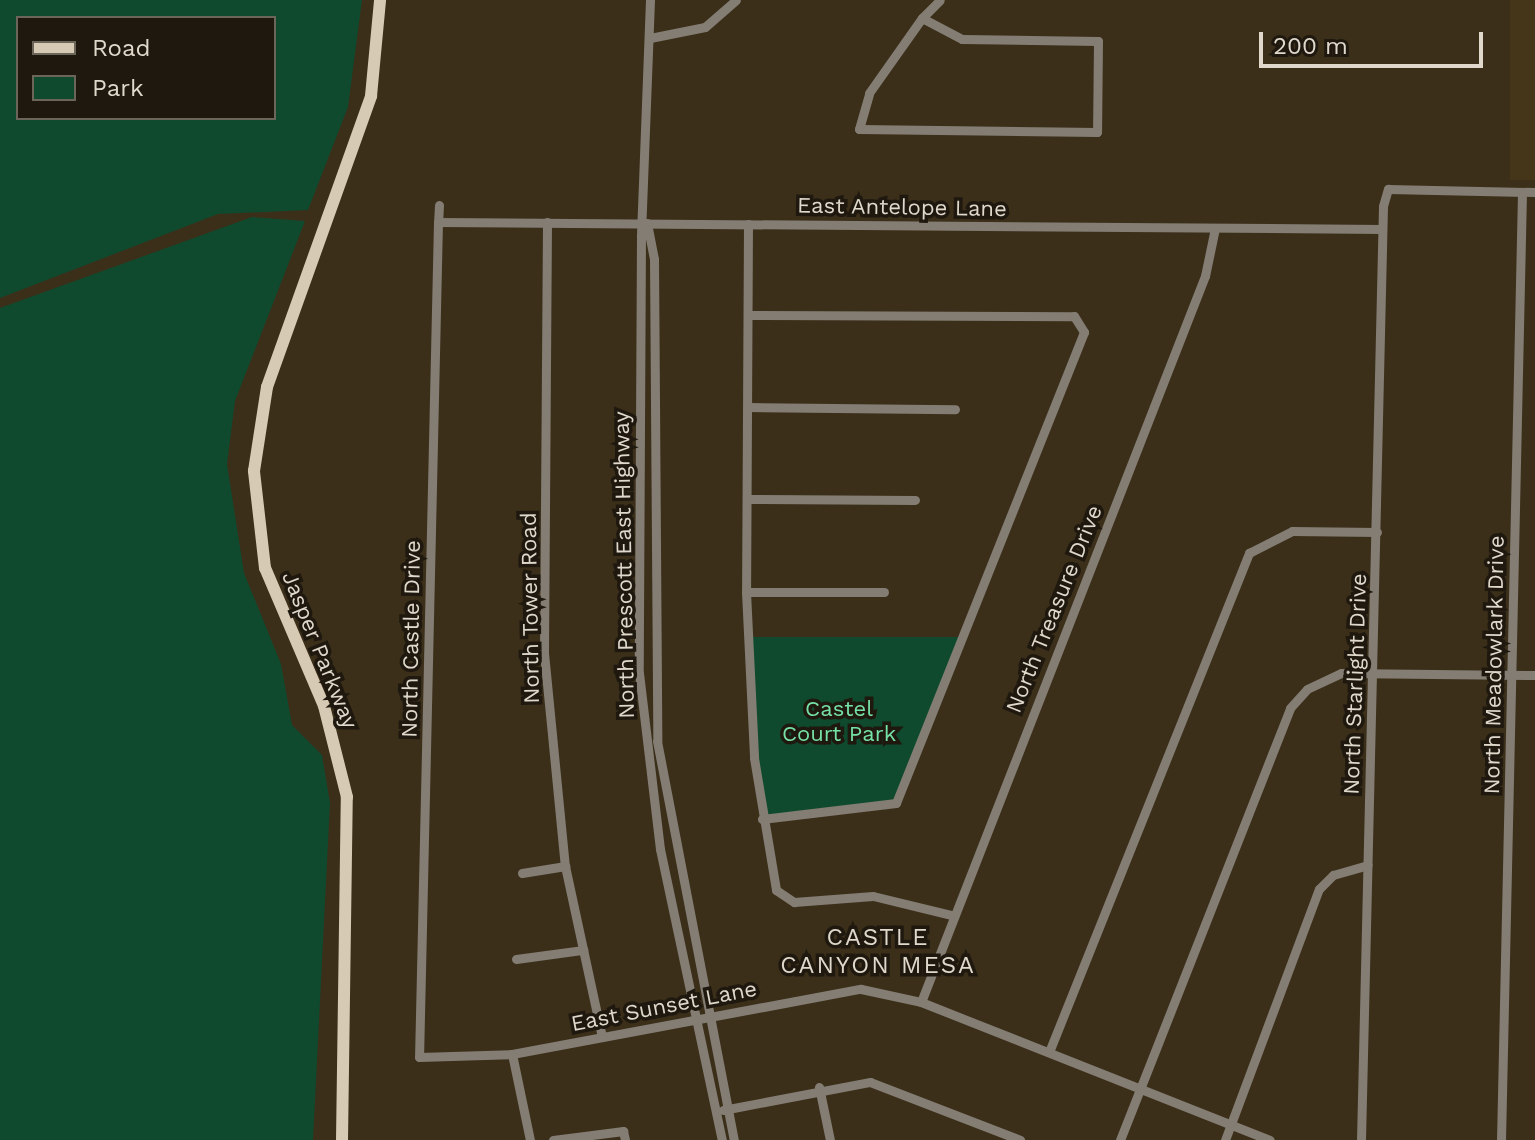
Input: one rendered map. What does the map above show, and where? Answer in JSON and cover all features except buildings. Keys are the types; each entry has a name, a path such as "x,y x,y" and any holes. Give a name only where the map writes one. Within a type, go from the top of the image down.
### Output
{"main road":[{"name":"Jasper Parkway","path":"342,1140 347,797 324,706 265,568 254,471 267,387 371,96 381,1"}],"street":[{"name":"North Prescott East Highway","path":"650,0 647,223 654,259 651,497 656,734 701,1018"},
{"path":"650,38 705,27 736,0"},
{"path":"922,18 962,39 1098,41 1097,132 859,129 869,93 922,18 940,0"},
{"name":"North Starlight Drive","path":"1361,1140 1382,229 1388,189 1522,192"},
{"path":"1522,192 1535,192"},
{"name":"North Meadowlark Drive","path":"1501,1140 1522,192"},
{"path":"438,222 439,205"},
{"name":"East Antelope Lane","path":"438,222 1382,229"},
{"name":"North Castle Drive","path":"419,1057 438,222"},
{"name":"North Tower Road","path":"547,222 544,653 565,866 602,1037"},
{"name":"North Prescott East Highway","path":"647,223 641,237 639,497 645,735 701,1018 722,1111 734,1140"},
{"path":"748,224 750,315 746,592 762,819 776,890 794,902 873,896 951,915"},
{"name":"North Treasure Drive","path":"921,1002 951,915 1206,273 1215,228"},
{"path":"750,315 1074,316 1084,332 896,803 762,819"},
{"path":"748,407 955,409"},
{"path":"639,497 651,497"},
{"path":"747,499 915,500"},
{"path":"1049,1052 1249,553 1292,531 1377,532"},
{"path":"746,592 884,592"},
{"path":"1120,1140 1290,708 1324,677 1372,674 1535,675"},
{"path":"645,735 656,734"},
{"path":"1225,1140 1319,889 1342,871 1368,865"},
{"path":"522,873 565,866"},
{"path":"516,959 583,950"},
{"name":"East Sunset Lane","path":"419,1057 512,1054 830,991 921,1002 1270,1140"},
{"path":"512,1054 530,1140"},
{"path":"722,1111 819,1087 870,1082 1020,1140"},
{"path":"819,1087 830,1140"},
{"name":"North Prescott East Highway","path":"722,1111 722,1140"},
{"path":"553,1140 624,1136"}],"shaded area":[{"path":"1510,0 1535,0 1535,180 1510,180"}],"green space":[{"path":"0,0 362,0 348,107 308,210 218,214 0,298"},
{"path":"252,217 305,221 235,401 227,464 244,573 281,664 292,725 322,755 330,803 313,1140 0,1140 0,308"},
{"name":"Castel Court Park","path":"749,637 962,637 896,803 762,819"}],"district":[{"name":"CASTLE CANYON MESA","path":"878,952"}]}
